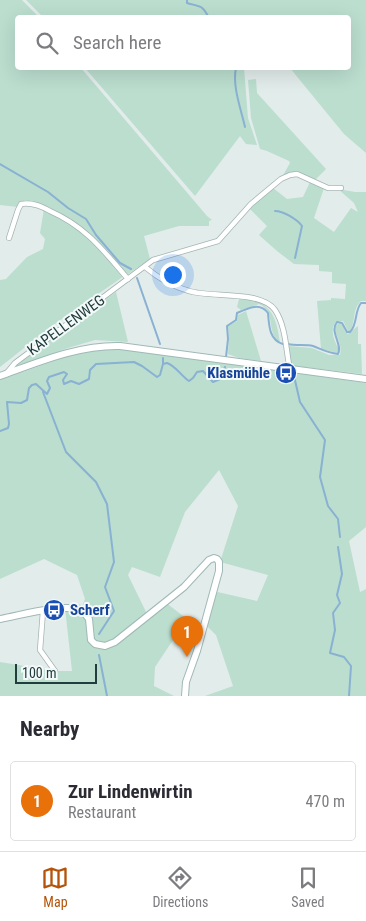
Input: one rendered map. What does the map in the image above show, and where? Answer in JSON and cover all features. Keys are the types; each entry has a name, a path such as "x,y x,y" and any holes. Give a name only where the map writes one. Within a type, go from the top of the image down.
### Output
{"street":[{"name":"KAPELLENWEG","path":"3,375 15,363 153,260 218,241 251,204 281,179 296,174 328,188 341,188"},
{"path":"9,238 21,204 34,204 65,218 82,229 128,279"},
{"path":"145,267 159,277 189,291 210,295 252,298 267,303 275,310 280,321 290,370"},
{"path":"3,375 78,350 120,346 366,380"},
{"path":"0,619 65,608 81,610 89,619 91,640 94,644 100,646 110,645 184,587 209,560 217,559 220,564 219,571 198,651 186,682 185,696"},
{"path":"43,611 40,650 55,671"}],"green space":[{"path":"0,0 22,0 37,15 15,15 15,70 83,70 212,220 209,221 209,226 179,226 144,236 150,259 128,274 92,237 68,218 41,205 25,200 18,207 0,205"},
{"path":"26,0 366,0 366,153 344,134 292,70 351,70 351,15 41,15"},
{"path":"87,70 244,70 248,118 257,145 246,144 240,136 195,196"},
{"path":"256,79 257,93 326,169 315,180 295,173 282,177 290,163 289,161 260,149 251,118 248,80"},
{"path":"310,182 324,188 314,218 334,232 351,208 358,212 354,203 338,189 366,192 366,301 361,301 358,304 350,331 348,331 343,321 336,322 334,325 334,340 339,350 338,353 321,349 317,301 331,300 331,298 345,299 346,284 332,283 332,272 319,271 319,265 294,264 277,251 259,235 267,226 250,209 273,188 287,199 303,197"},
{"path":"44,209 64,219 91,239 124,276 52,326 0,367 0,280 6,279 27,257 43,249 45,239 40,233"},
{"path":"116,292 128,342 95,340 17,366 17,363"},
{"path":"239,299 258,302 270,310 276,324 280,343 273,333 270,317 264,307 259,304 241,310 237,307"},
{"path":"246,311 261,361 239,358 228,354 228,326 237,321 238,315"},
{"path":"340,323 348,334 358,326 362,374 295,366 291,362 288,346 312,348 329,355 340,355 341,351 335,326"},
{"path":"96,349 137,350 366,383 366,527 349,541 360,592 366,589 366,696 205,696 233,686 216,635 205,624 213,591 257,601 268,575 220,562 238,506 219,470 185,512 160,577 132,567 128,575 148,616 165,602 187,619 155,667 154,686 174,696 0,696 0,662 55,671 72,671 65,608 81,609 85,599 77,575 44,559 0,579 0,380 79,352"}],"waterway":[{"path":"187,0 187,3 202,8 208,15"},
{"path":"236,70 236,90 245,127"},
{"path":"0,164 48,192 86,219 96,235 120,263 131,269"},
{"path":"275,211 290,216 302,226 295,258"},
{"path":"137,278 160,344"},
{"name":"Scherf","path":"288,344 310,345 338,354 339,346 334,330 337,322 342,323 347,332 350,332 354,325 357,310 361,303 366,303"},
{"name":"Scherf","path":"226,357 227,326 236,320 237,313 250,308 258,307 268,313 272,336 283,344"},
{"name":"Scherf","path":"163,358 163,364"},
{"name":"Scherf","path":"0,431 8,428 9,424 7,402 21,403 27,400 29,388 36,384 47,394 50,388 47,381 49,377 64,372 67,374 63,380 64,384 71,381 79,384 89,379 90,370 96,364 134,362 157,377 160,375 163,364 167,363 189,381 197,372 203,371 213,382 220,379 225,367"},
{"path":"294,376 300,402 325,440 320,477 328,506 338,519 340,537"},
{"path":"43,392 66,452 96,482 107,504 114,562 105,587 114,611 99,634"},
{"path":"338,547 342,574 337,595 340,603 333,613 335,630 330,653 344,657 351,666 349,696"},
{"path":"99,655 107,696"}],"place":[{"name":"Klasmühle","path":"286,373"},
{"name":"Scherf","path":"54,610"},
{"name":"Zur Lindenwirtin","path":"187,657"}]}
